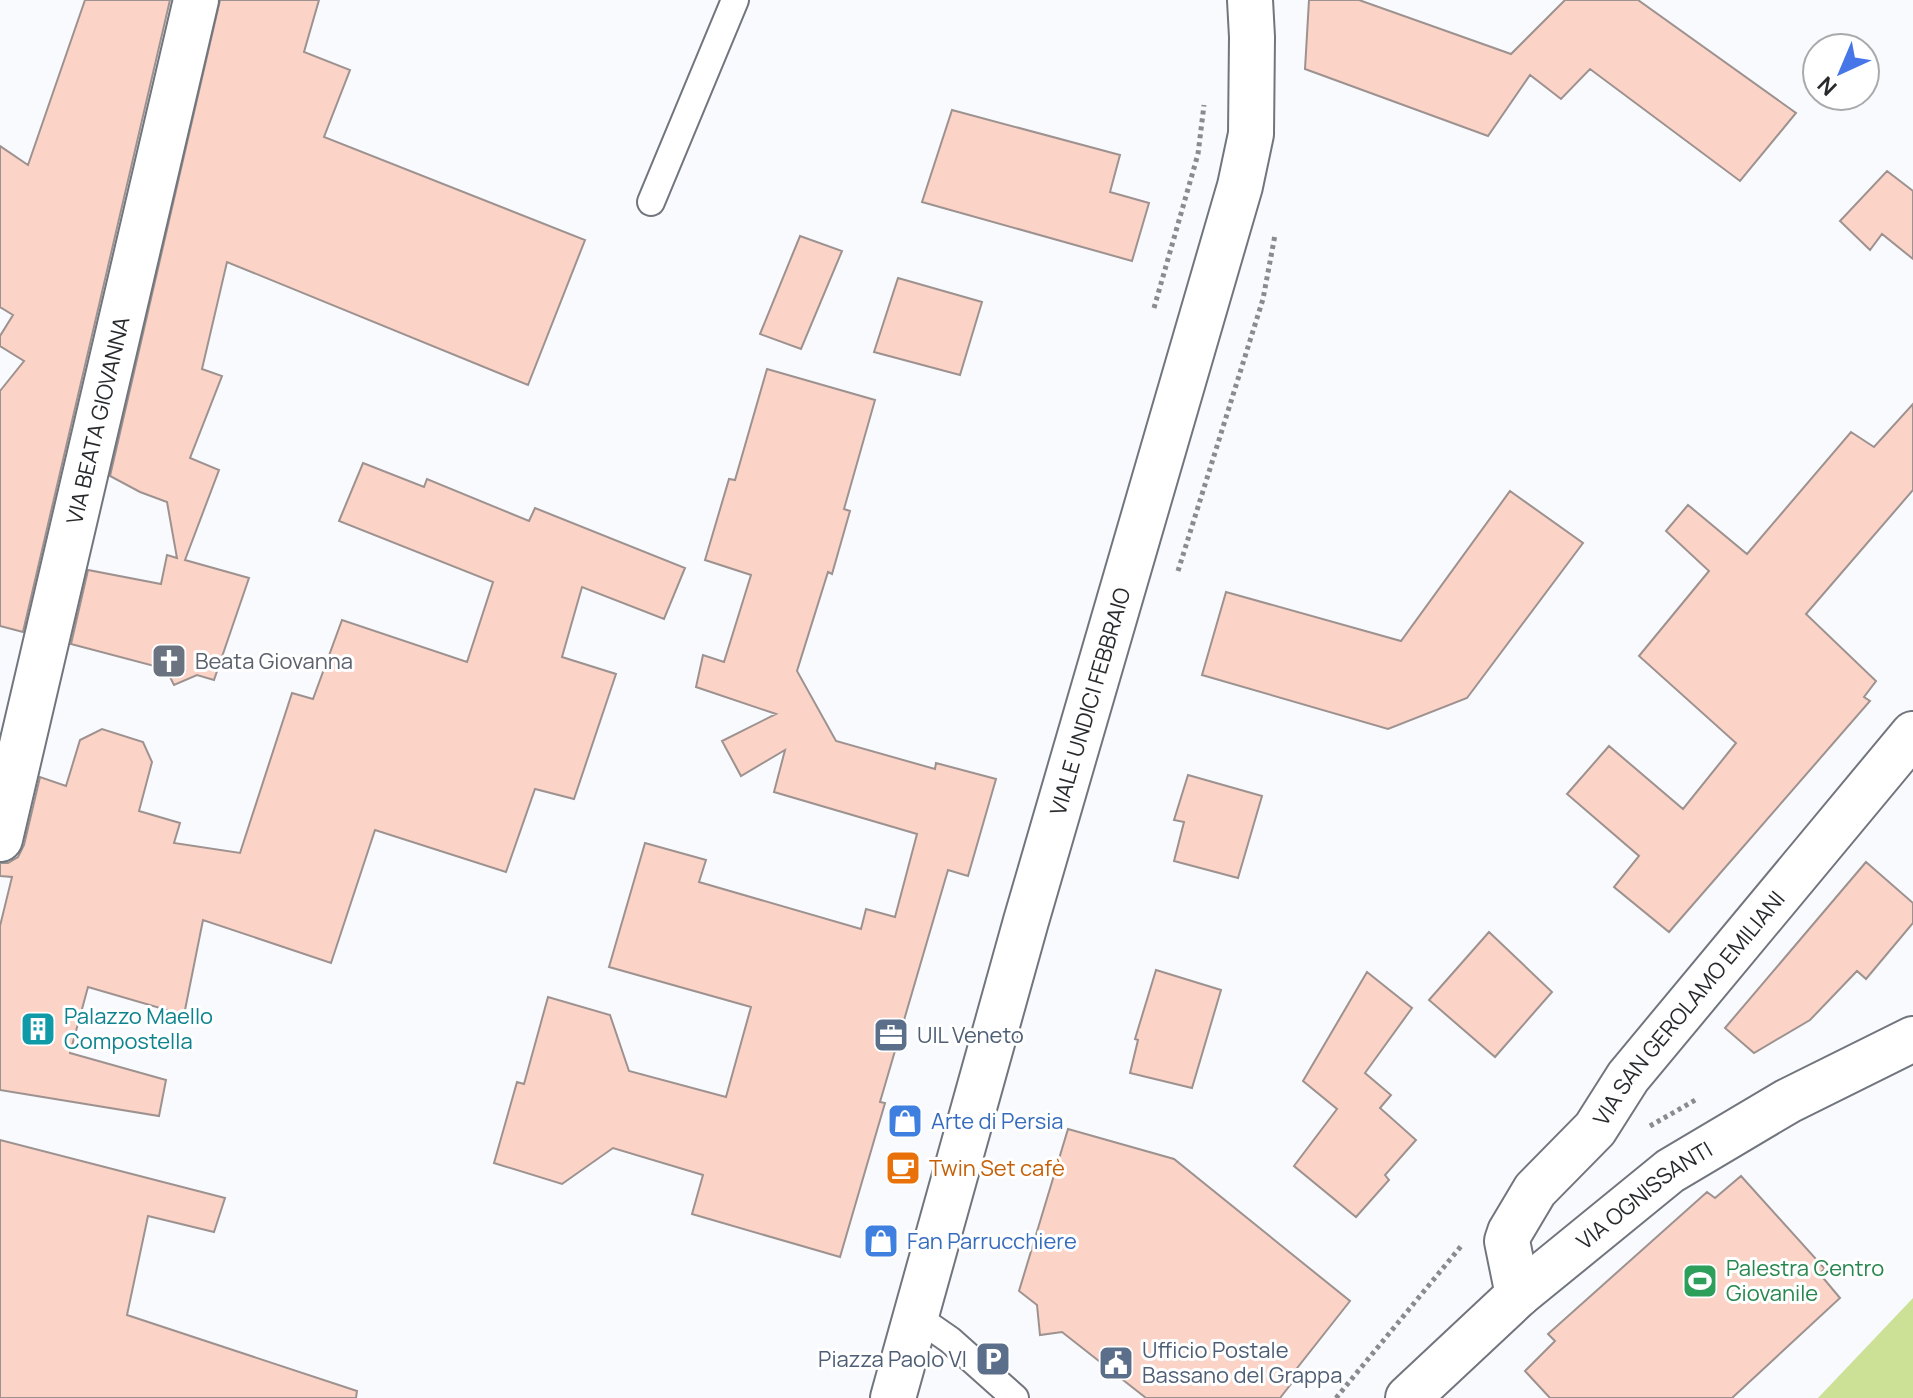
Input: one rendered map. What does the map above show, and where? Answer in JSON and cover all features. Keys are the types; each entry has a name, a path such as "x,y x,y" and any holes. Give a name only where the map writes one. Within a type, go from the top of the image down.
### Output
{"street":[{"name":"VIA BEATA GIOVANNA","path":"0,839 196,0"},
{"name":"VIALE UNDICI FEBBRAIO","path":"893,1398 1021,936 1240,186 1251,134 1250,0"},
{"name":"VIA SAN GEROLAMO EMILIANI","path":"1518,1295 1507,1241 1535,1190 1595,1129 1628,1077 1913,734"},
{"name":"VIA OGNISSANTI","path":"1408,1398 1518,1295 1670,1171 1788,1101 1913,1039"}],"lane":[{"path":"651,202 735,0"},
{"path":"914,1315 950,1340 1015,1398"}],"green space":[{"path":"1913,1298 1913,1398 1818,1398"}],"building":[{"path":"85,0 170,0 23,632 0,626 0,391 24,361 0,346 0,336 13,315 0,307 0,146 28,165"},
{"path":"220,0 319,0 304,52 350,70 324,137 585,240 528,385 227,262 202,369 222,376 190,458 219,470 185,560 249,578 214,680 197,675 174,685 166,669 71,644 88,570 161,584 167,555 177,558 167,502 110,476"},
{"path":"1309,0 1359,0 1511,54 1565,0 1638,0 1796,113 1740,181 1590,69 1561,99 1530,75 1488,136 1305,69"},
{"path":"952,110 1120,155 1110,192 1149,203 1132,261 922,202"},
{"path":"1887,171 1913,191 1913,259 1882,234 1870,250 1840,221"},
{"path":"800,236 842,251 801,349 760,334"},
{"path":"898,278 982,302 960,375 874,352"},
{"path":"767,369 875,400 844,509 850,511 832,574 828,572 797,671 836,741 935,769 936,763 996,779 968,876 948,870 880,1102 885,1103 840,1257 692,1214 703,1175 613,1148 562,1184 494,1163 517,1082 524,1084 548,997 610,1015 629,1071 726,1097 751,1007 609,967 645,843 706,860 699,882 861,929 866,909 895,917 917,834 774,792 785,750 741,776 722,741 776,714 696,687 703,655 724,662 751,575 705,560 729,479 735,480"},
{"path":"1913,404 1913,490 1806,614 1876,681 1864,697 1870,701 1669,932 1614,887 1639,856 1567,794 1609,746 1683,809 1736,743 1639,656 1709,571 1666,531 1688,505 1747,554 1851,432 1874,447"},
{"path":"363,463 424,487 427,479 529,521 535,508 685,568 664,619 582,587 562,657 616,674 574,799 535,789 506,872 375,830 331,963 203,920 184,1015 88,987 70,1053 166,1080 159,1116 0,1090 0,926 12,877 0,876 0,863 8,863 18,857 24,845 40,777 66,786 80,740 102,729 143,742 152,762 139,811 180,823 174,843 240,853 292,693 313,699 342,620 467,662 493,582 339,521"},
{"path":"1510,491 1583,543 1467,698 1388,729 1202,675 1226,592 1401,641"},
{"path":"1188,775 1262,796 1238,878 1174,861 1184,822 1174,820"},
{"path":"1866,862 1913,903 1913,923 1866,979 1857,971 1810,1020 1754,1053 1725,1028"},
{"path":"1489,932 1552,992 1495,1057 1429,1000"},
{"path":"1156,970 1221,990 1192,1088 1130,1073 1138,1040 1135,1039"},
{"path":"1367,972 1412,1008 1365,1073 1391,1095 1380,1108 1416,1140 1385,1175 1389,1180 1356,1217 1294,1166 1337,1109 1303,1081"},
{"path":"1068,1129 1174,1159 1350,1301 1294,1372 1298,1375 1280,1398 1146,1398 1062,1332 1040,1335 1037,1305 1019,1291"},
{"path":"0,1140 225,1198 214,1232 148,1216 127,1315 357,1391 356,1398 0,1398"},
{"name":"Palestra Centro Giovanile","path":"1741,1176 1825,1269 1819,1273 1840,1298 1732,1398 1550,1398 1525,1371 1555,1341 1548,1334 1707,1192 1715,1198"}],"place":[{"name":"Beata Giovanna","path":"169,661"},
{"name":"Palazzo Maello Compostella","path":"38,1029"},
{"name":"UIL Veneto","path":"891,1035"},
{"name":"Arte di Persia","path":"905,1121"},
{"name":"Twin Set cafè","path":"903,1168"},
{"name":"Fan Parrucchiere","path":"881,1241"},
{"name":"Palestra Centro Giovanile","path":"1700,1281"},
{"name":"Piazza Paolo VI","path":"993,1359"},
{"name":"Ufficio Postale Bassano del Grappa","path":"1116,1363"}]}
